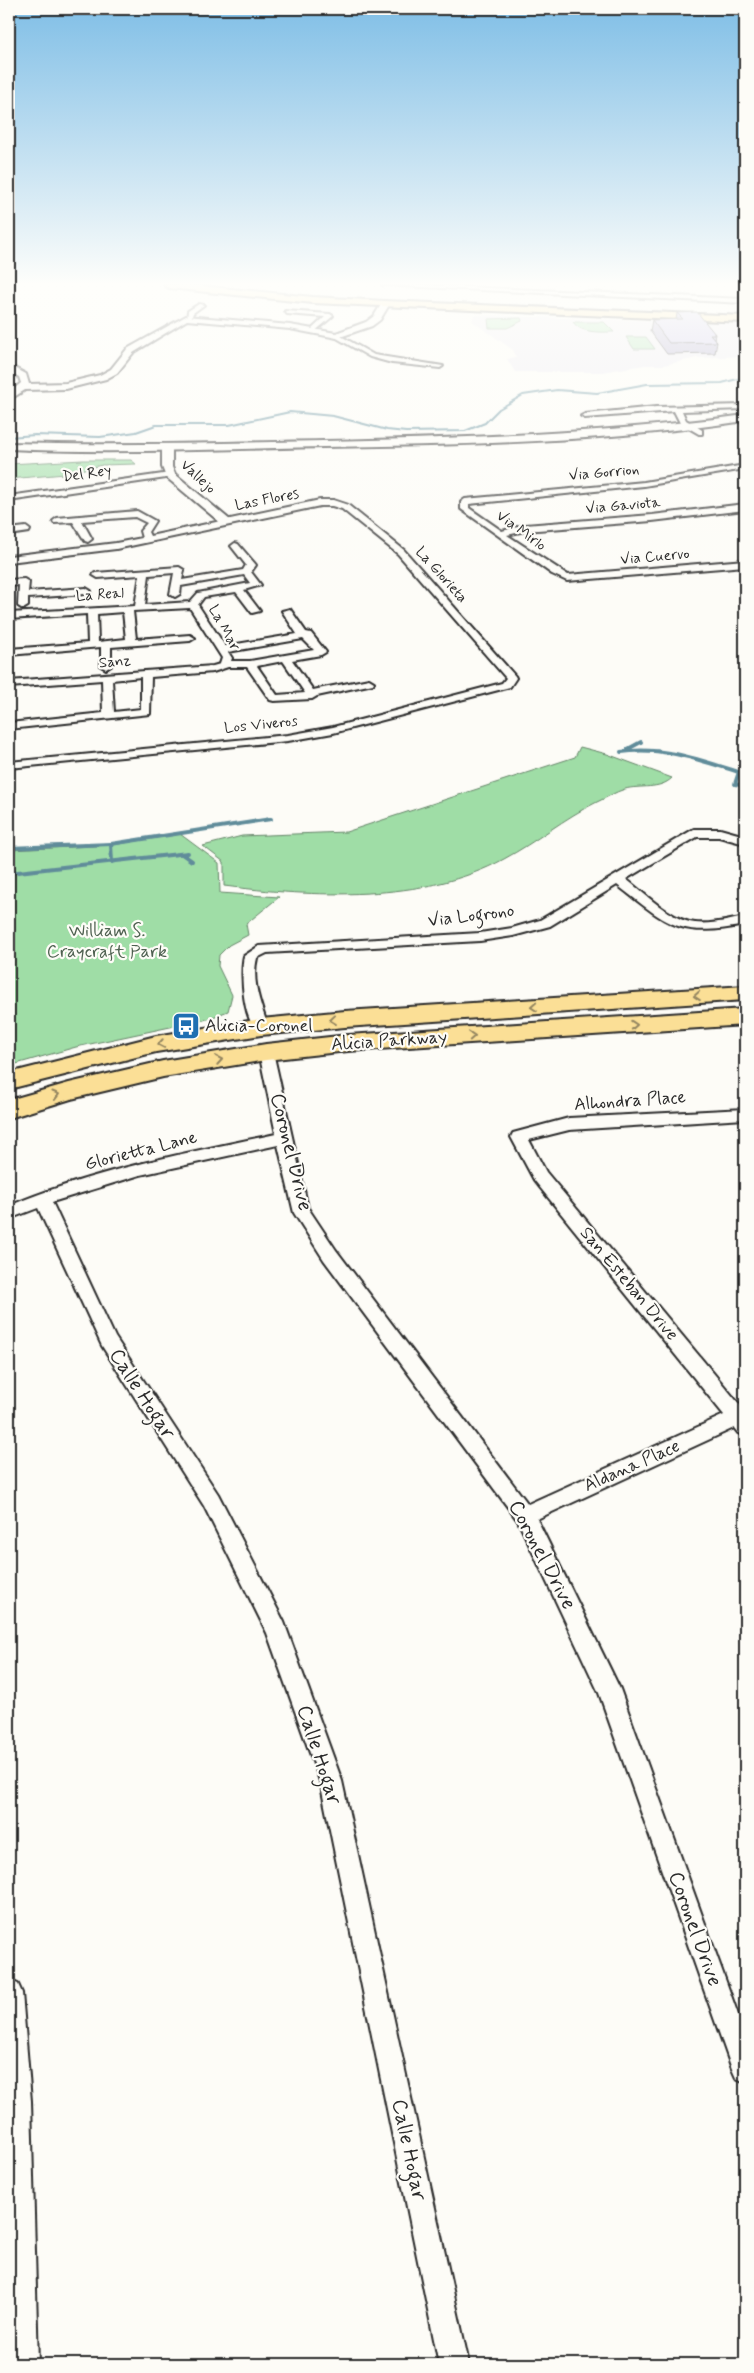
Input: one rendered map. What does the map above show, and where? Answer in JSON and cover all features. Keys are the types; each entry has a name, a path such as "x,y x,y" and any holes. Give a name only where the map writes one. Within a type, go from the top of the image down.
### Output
{"main road":[{"path":"695,429 745,418"},
{"path":"9,453 504,448 603,442 695,429 745,425"},
{"path":"9,446 167,450"},
{"name":"Alicia Parkway","path":"9,1081 156,1044 261,1027 344,1019 745,993"},
{"name":"Alicia Parkway","path":"9,1109 69,1091 163,1069 266,1052 348,1043 745,1017"},
{"path":"261,1027 266,1052"}],"street":[{"path":"585,416 656,409 745,407"},
{"path":"676,409 683,421 695,429"},
{"name":"Vallejo","path":"167,450 167,467 170,475 226,522"},
{"name":"Via Gorrion","path":"465,502 644,484 745,467"},
{"name":"Del Rey","path":"9,499 170,475"},
{"name":"Via Mirlo","path":"465,502 465,509 503,533 555,572 567,578"},
{"name":"Las Flores","path":"9,558 85,550 148,540 226,522 333,503"},
{"name":"La Glorieta","path":"333,503 344,507 401,552 509,673 510,682"},
{"name":"Via Gaviota","path":"503,533 525,528 652,518 745,507"},
{"path":"57,521 137,514 151,521 152,524 144,531 144,535 148,540"},
{"path":"76,519 88,539"},
{"path":"9,532 26,530"},
{"path":"177,584 246,572 251,564 235,546"},
{"name":"Via Cuervo","path":"567,578 745,563"},
{"path":"98,575 178,570 174,605"},
{"path":"140,607 145,572"},
{"path":"193,605 202,595 256,585 246,572"},
{"path":"9,583 24,582 23,615"},
{"path":"238,588 255,611"},
{"path":"23,595 86,591"},
{"name":"La Real","path":"9,616 193,605"},
{"name":"La Mar","path":"193,605 228,658 225,665"},
{"path":"128,608 131,642"},
{"path":"92,610 93,646"},
{"path":"286,611 304,636"},
{"path":"222,650 308,635 321,652 286,658 311,694"},
{"path":"9,652 190,638"},
{"path":"106,644 109,716"},
{"name":"Sanz","path":"9,684 107,672 146,674 213,669 225,665 250,664 286,658"},
{"path":"250,664 274,698 312,696 311,694 369,682"},
{"path":"9,726 146,712 146,674"},
{"name":"Los Viveros","path":"9,766 288,738 333,730 500,687 510,682"},
{"name":"Via Logrono","path":"261,1027 251,996 246,968 251,956 264,949 480,937 513,932 545,923 694,833 720,833 745,840"},
{"path":"618,879 679,923 702,926 745,920"},
{"name":"Coronel Drive","path":"266,1052 300,1209 330,1255 525,1515 609,1689 745,2069"},
{"name":"Alhondra Place","path":"519,1137 569,1124 745,1114"},
{"name":"San Esteban Drive","path":"519,1137 540,1176 742,1422"},
{"name":"Glorietta Lane","path":"9,1213 42,1199 140,1169 286,1138"},
{"name":"Calle Hogar","path":"42,1199 108,1341 211,1500 272,1621 331,1781 454,2364"},
{"name":"Aldana Place","path":"525,1515 742,1422"},
{"path":"9,1993 23,2364"}],"green space":[{"path":"83,460 131,460 136,464 102,465 75,471 76,473 9,479 9,464"},
{"path":"580,747 607,754 672,778 662,784 625,789 614,793 573,815 504,859 473,873 439,883 404,890 330,894 293,893 224,886 224,862 203,846 242,836 346,832 575,757"},
{"name":"William S. Craycraft Park","path":"180,834 219,863 220,893 279,897 246,924 248,935 229,945 219,955 218,966 232,995 228,1011 208,1019 76,1047 9,1066 9,850 112,845"}],"waterway":[{"path":"9,437 35,435 100,437 136,432 156,425 229,425 290,412 333,416 387,430 406,432 465,431 485,423 499,409 522,396"},
{"path":"628,749 641,742"},
{"path":"621,752 637,750 668,753 739,772"},
{"path":"739,772 745,774"},
{"path":"739,772 735,784 745,786"},
{"path":"111,844 271,819"},
{"path":"9,848 111,844"},
{"path":"111,844 112,861"},
{"path":"112,861 188,853"},
{"path":"182,854 192,861"},
{"path":"9,873 112,861"}],"place":[{"name":"Alicia-Coronel","path":"186,1026"}]}
